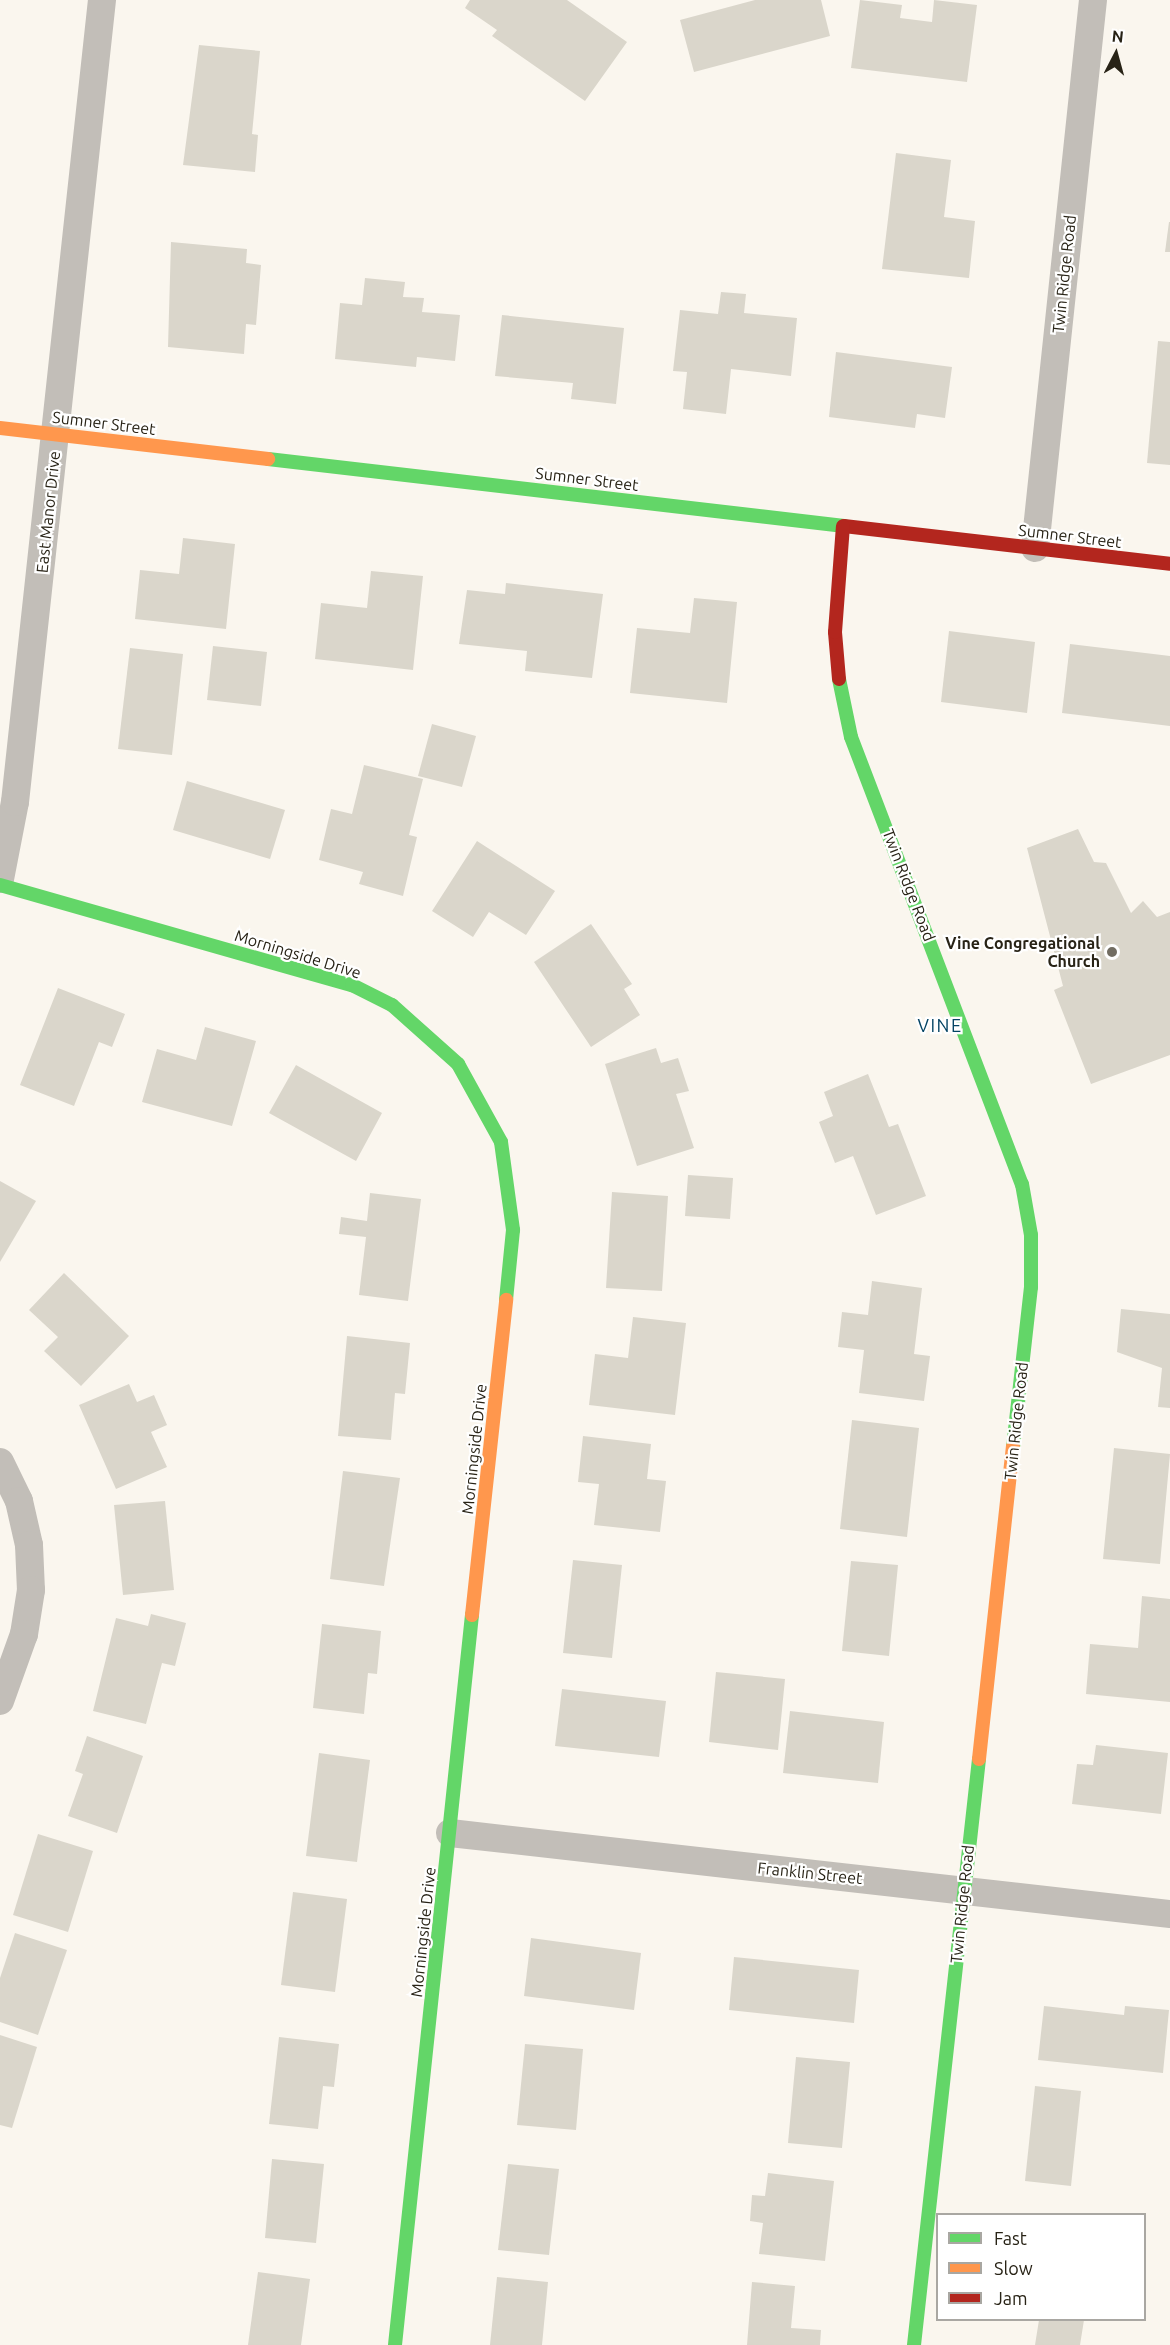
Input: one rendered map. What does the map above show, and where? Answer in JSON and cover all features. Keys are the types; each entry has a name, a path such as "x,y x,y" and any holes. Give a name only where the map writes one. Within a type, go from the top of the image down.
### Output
{"street":[{"name":"East Manor Drive","path":"0,879 15,802 102,0"},
{"name":"Twin Ridge Road","path":"1035,548 1094,0"},
{"name":"Sumner Street","path":"0,428 1170,564"},
{"name":"Twin Ridge Road","path":"843,526 835,632 839,685 852,737 1022,1184 1031,1235 1031,1287 914,2345"},
{"name":"Morningside Drive","path":"0,885 351,985 419,1024 458,1064 483,1101 511,1185 513,1230 395,2345"},
{"path":"0,1462 19,1501 29,1545 31,1590 24,1634 0,1701"},
{"name":"Franklin Street","path":"450,1833 1170,1914"}],"building":[{"path":"470,0 567,0 627,42 585,101 492,36 497,30 465,8"},
{"path":"755,0 821,0 830,36 694,72 680,20"},
{"path":"860,0 902,5 900,18 932,22 934,0 977,5 967,82 851,68"},
{"path":"199,45 260,51 252,134 258,135 255,172 183,165"},
{"path":"896,153 951,160 944,217 975,221 969,278 882,269"},
{"path":"1169,222 1170,252 1165,252"},
{"path":"171,242 247,249 246,263 261,265 256,325 246,324 244,354 168,347"},
{"path":"365,278 405,282 403,297 424,298 422,312 460,315 455,361 417,357 416,367 335,359 340,303 362,305"},
{"path":"721,292 746,294 744,313 797,318 791,376 731,369 726,414 683,409 687,372 673,371 680,310 718,314"},
{"path":"502,315 624,328 616,404 571,399 573,383 495,376"},
{"path":"1158,341 1170,342 1170,465 1147,463"},
{"path":"836,352 952,367 945,418 917,414 915,428 829,417"},
{"path":"183,538 235,544 226,629 135,619 140,570 179,574"},
{"path":"371,571 423,576 413,670 315,659 321,603 367,608"},
{"path":"506,583 603,594 592,678 525,671 527,651 459,644 467,590 505,594"},
{"path":"694,598 737,602 727,703 630,693 637,628 690,633"},
{"path":"949,631 1035,642 1027,713 941,702"},
{"path":"1070,644 1170,656 1170,726 1062,713"},
{"path":"213,646 267,652 261,706 207,700"},
{"path":"130,648 183,654 172,755 118,749"},
{"path":"432,724 476,736 462,787 418,776"},
{"path":"364,765 423,779 409,835 417,837 403,896 359,884 363,872 319,860 331,809 352,814"},
{"path":"187,781 285,810 270,859 173,830"},
{"name":"Vine Congregational Church","path":"1078,829 1094,862 1106,863 1131,913 1143,901 1157,917 1170,912 1170,1055 1091,1084 1054,990 1063,986 1027,848"},
{"path":"477,841 555,891 526,935 489,912 473,937 432,911"},
{"path":"591,924 632,984 624,989 640,1015 591,1047 534,962"},
{"path":"58,988 125,1014 112,1047 99,1042 74,1106 20,1085"},
{"path":"205,1027 256,1041 232,1126 142,1102 157,1049 196,1060"},
{"path":"656,1048 661,1063 678,1058 689,1091 676,1094 694,1148 637,1166 605,1064"},
{"path":"296,1065 382,1113 356,1161 269,1113"},
{"path":"868,1074 889,1127 898,1124 926,1196 876,1215 853,1156 835,1163 819,1122 833,1116 824,1092"},
{"path":"688,1175 733,1178 730,1219 685,1216"},
{"path":"0,1181 36,1201 0,1262"},
{"path":"612,1192 668,1196 662,1291 606,1288"},
{"path":"370,1193 421,1199 408,1301 359,1295 366,1237 339,1234 341,1217 367,1221"},
{"path":"64,1273 129,1336 81,1386 44,1351 58,1337 29,1310"},
{"path":"872,1281 922,1288 914,1354 930,1356 924,1401 859,1393 864,1350 838,1347 842,1312 868,1315"},
{"path":"1121,1309 1170,1314 1170,1408 1158,1407 1162,1368 1117,1352"},
{"path":"633,1317 686,1323 675,1415 589,1405 595,1354 628,1358"},
{"path":"347,1336 410,1343 405,1394 395,1393 391,1440 338,1436"},
{"path":"129,1384 137,1402 154,1395 167,1425 151,1432 167,1467 116,1489 79,1405"},
{"path":"852,1420 919,1428 907,1537 840,1529"},
{"path":"583,1436 651,1444 647,1479 666,1481 660,1532 594,1525 599,1484 578,1482"},
{"path":"1114,1448 1170,1454 1160,1564 1103,1559"},
{"path":"343,1471 400,1478 384,1586 330,1579"},
{"path":"165,1501 174,1590 123,1595 114,1505"},
{"path":"573,1560 622,1565 612,1658 563,1653"},
{"path":"851,1561 898,1565 889,1656 842,1651"},
{"path":"1142,1596 1170,1599 1170,1702 1086,1694 1090,1644 1138,1648"},
{"path":"151,1614 186,1623 175,1666 162,1663 146,1724 93,1711 116,1618 148,1626"},
{"path":"322,1624 381,1631 377,1674 368,1673 364,1714 313,1708"},
{"path":"716,1672 785,1679 778,1750 709,1742"},
{"path":"562,1689 666,1701 659,1757 555,1746"},
{"path":"790,1711 884,1722 878,1783 783,1773"},
{"path":"87,1736 143,1756 117,1833 68,1816 83,1774 75,1771"},
{"path":"1096,1745 1168,1753 1161,1814 1072,1804 1077,1764 1093,1765"},
{"path":"319,1753 370,1760 357,1862 306,1856"},
{"path":"38,1834 93,1851 68,1932 13,1915"},
{"path":"293,1892 347,1899 335,1992 281,1985"},
{"path":"15,1933 67,1950 38,2035 0,2022 0,1978"},
{"path":"531,1938 641,1953 634,2010 524,1996"},
{"path":"734,1957 859,1970 854,2023 729,2010"},
{"path":"1044,2006 1124,2015 1125,2006 1169,2010 1163,2073 1038,2060"},
{"path":"0,2035 37,2047 12,2128 0,2125"},
{"path":"279,2037 339,2044 334,2087 323,2086 318,2129 269,2124"},
{"path":"525,2044 583,2049 576,2130 517,2125"},
{"path":"796,2057 850,2062 842,2148 788,2143"},
{"path":"1035,2086 1081,2091 1071,2186 1025,2181"},
{"path":"272,2159 324,2164 316,2243 265,2238"},
{"path":"508,2164 559,2169 549,2255 498,2250"},
{"path":"768,2173 834,2181 825,2261 759,2254 763,2223 750,2221 752,2195 765,2196"},
{"path":"258,2272 310,2279 301,2345 248,2345"},
{"path":"497,2277 548,2282 542,2345 490,2345"},
{"path":"752,2282 795,2286 791,2328 821,2330 820,2345 747,2345"},
{"path":"1039,2321 1084,2321 1080,2345 1035,2345"}],"traffic: fast":[{"path":"268,459 844,526"},
{"path":"839,679 851,737 1022,1184 1031,1235 1031,1287 1013,1447"},
{"path":"0,885 352,985 392,1005 458,1064 501,1142 513,1230 506,1300"},
{"path":"395,2345 472,1615"},
{"path":"914,2345 979,1759"}],"traffic: slow":[{"path":"0,428 268,459"},
{"path":"472,1615 506,1300"},
{"path":"979,1759 1013,1447"}],"traffic: jam":[{"path":"839,679 835,632 843,526"},
{"path":"844,526 1170,564"}],"place":[{"name":"Vine Congregational Church","path":"1112,952"}],"district":[{"name":"VINE","path":"940,1025"}]}
